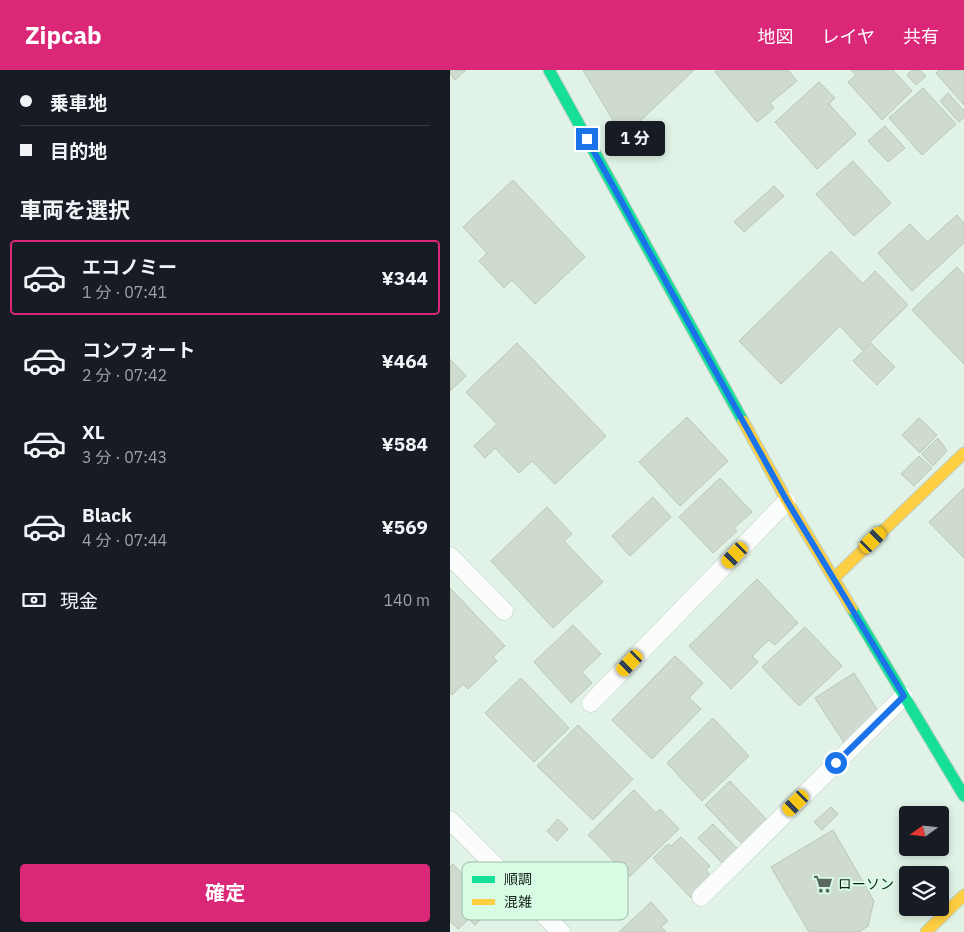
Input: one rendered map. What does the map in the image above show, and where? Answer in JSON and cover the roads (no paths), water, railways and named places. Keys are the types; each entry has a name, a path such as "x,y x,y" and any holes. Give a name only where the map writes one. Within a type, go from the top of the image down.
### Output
{"street":[{"path":"549,70 787,501 964,796"},
{"path":"834,578 964,452"},
{"path":"926,932 964,894"}],"lane":[{"path":"591,703 787,501"},
{"path":"450,556 504,611"},
{"path":"701,897 904,696"},
{"path":"450,820 492,862"},
{"path":"549,920 561,932"}],"place":[{"name":"ローソン","path":"823,884"}]}
